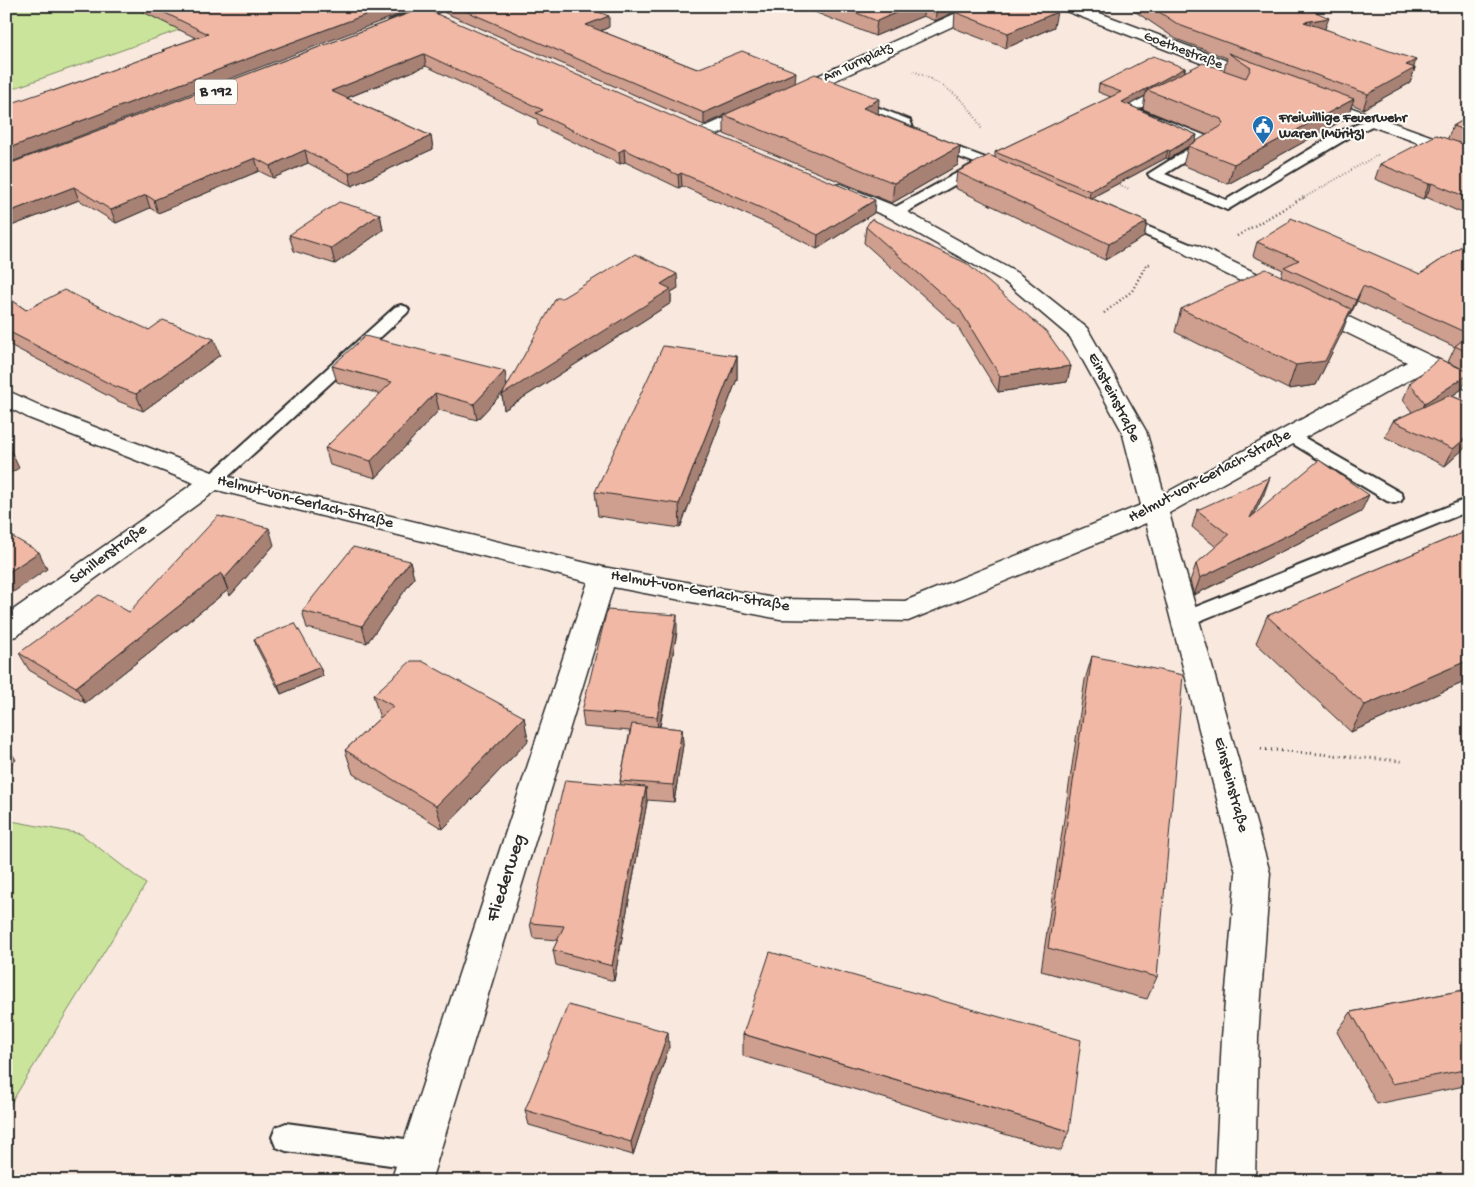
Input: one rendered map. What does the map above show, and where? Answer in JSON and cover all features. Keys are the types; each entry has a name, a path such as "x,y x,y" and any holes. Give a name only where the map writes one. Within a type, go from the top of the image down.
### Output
{"main road":[{"path":"380,29 433,9"}],"street":[{"name":"Am Turnplatz","path":"704,134 985,6"},
{"name":"Goethestraße","path":"1066,6 1211,68 1273,84"},
{"path":"433,9 453,24"},
{"path":"1301,95 1469,156"},
{"path":"686,126 731,145"},
{"name":"Einsteinstraße","path":"822,183 895,213 1012,278 1079,333 1134,431 1253,873 1240,1037 1235,1181"},
{"path":"1192,250 1469,384"},
{"name":"Helmut-von-Gerlach-Straße","path":"6,397 37,413 213,482 603,576 780,609 908,611 1156,509 1424,362"},
{"name":"Schillerstraße","path":"6,629 213,482"},
{"name":"Fliederweg","path":"416,1168 603,576"}],"lane":[{"path":"1185,81 1128,109 1210,142 1155,174 1228,206 1345,134 1374,122"},
{"path":"812,85 905,122 908,133 991,165 895,213"},
{"path":"1112,216 1192,250"},
{"path":"213,482 401,310"},
{"path":"1291,435 1394,498"},
{"path":"1185,619 1469,504"},
{"path":"286,1137 416,1168"}],"path":[{"path":"878,54 946,86 964,99 976,113 982,133"},
{"path":"1079,333 1132,291 1146,265 1180,250 1192,250 1235,238 1411,135"},
{"path":"1106,179 1132,191"},
{"path":"1219,746 1402,761"}],"green space":[{"path":"6,6 247,6 6,91"},
{"path":"6,820 81,834 146,884 6,1111"}],"building":[{"path":"151,6 389,6 6,149 6,105 50,90 53,91 208,34"},
{"path":"454,6 583,6 609,16 586,25 697,69 742,51 796,72 704,113"},
{"path":"839,6 911,6 877,21"},
{"path":"969,6 1043,6 1057,12 1008,33 955,12"},
{"path":"1150,6 1303,6 1329,18 1304,22 1416,60 1406,65 1415,68 1368,94 1179,25"},
{"path":"423,8 697,127 875,200 818,235 681,173 678,175 624,149 619,152 536,113 543,110 424,54 331,91 431,136 349,173 305,150 270,166 255,158 154,200 146,195 111,210 74,187 6,213 6,165"},
{"path":"1228,53 1354,99 1234,164 1188,146 1220,127 1223,124 1221,119 1147,90 1203,63 1246,78 1251,68"},
{"path":"1153,56 1185,68 1122,102 1197,135 1170,151 1168,150 1090,191 995,152 1121,92 1099,84"},
{"path":"815,74 879,99 863,108 960,146 894,183 724,115"},
{"path":"1469,117 1469,132 1453,126"},
{"path":"1436,135 1469,146 1469,198 1380,164"},
{"path":"989,155 1147,222 1109,244 957,172"},
{"path":"339,202 380,214 331,248 289,235"},
{"path":"1291,218 1420,274 1469,241 1469,334 1363,286 1356,300 1284,267 1299,260 1257,242 1288,223"},
{"path":"871,219 966,263 1046,331 1071,366 1000,376 960,310 866,227"},
{"path":"635,254 677,274 661,284 671,289 502,395 556,298 562,298"},
{"path":"1266,269 1351,309 1325,361 1296,365 1181,309"},
{"path":"64,290 149,330 163,320 214,339 136,394 112,385 6,330 6,296 26,310"},
{"path":"1469,335 1469,353 1455,346"},
{"path":"365,336 505,371 474,404 435,393 371,461 325,448 392,382 332,366"},
{"path":"663,346 737,356 679,504 595,492"},
{"path":"1439,359 1469,372 1469,374 1425,403 1410,383"},
{"path":"1449,395 1469,403 1469,435 1453,449 1393,421"},
{"path":"1319,460 1369,495 1200,578 1196,564 1229,535 1197,510 1270,477 1250,518"},
{"path":"218,516 269,528 224,579 221,573 76,687 19,653 99,595 129,612"},
{"path":"1469,530 1469,660 1365,705 1267,616"},
{"path":"6,533 39,552 6,574"},
{"path":"353,547 410,561 362,626 302,611"},
{"path":"607,610 677,615 657,717 582,711"},
{"path":"295,623 320,667 278,685 254,639"},
{"path":"1092,656 1183,675 1157,977 1048,948"},
{"path":"411,661 422,661 524,717 436,806 345,750 393,706 373,695"},
{"path":"632,724 682,729 673,785 620,781"},
{"path":"565,780 646,787 612,966 553,950 564,926 530,923"},
{"path":"770,952 1081,1040 1069,1131 743,1034"},
{"path":"1469,989 1469,1069 1392,1084 1351,1012"},
{"path":"568,1005 668,1032 631,1142 525,1110"}],"place":[{"name":"Freiwillige Feuerwehr Waren (Müritz)","path":"1263,145"}]}
